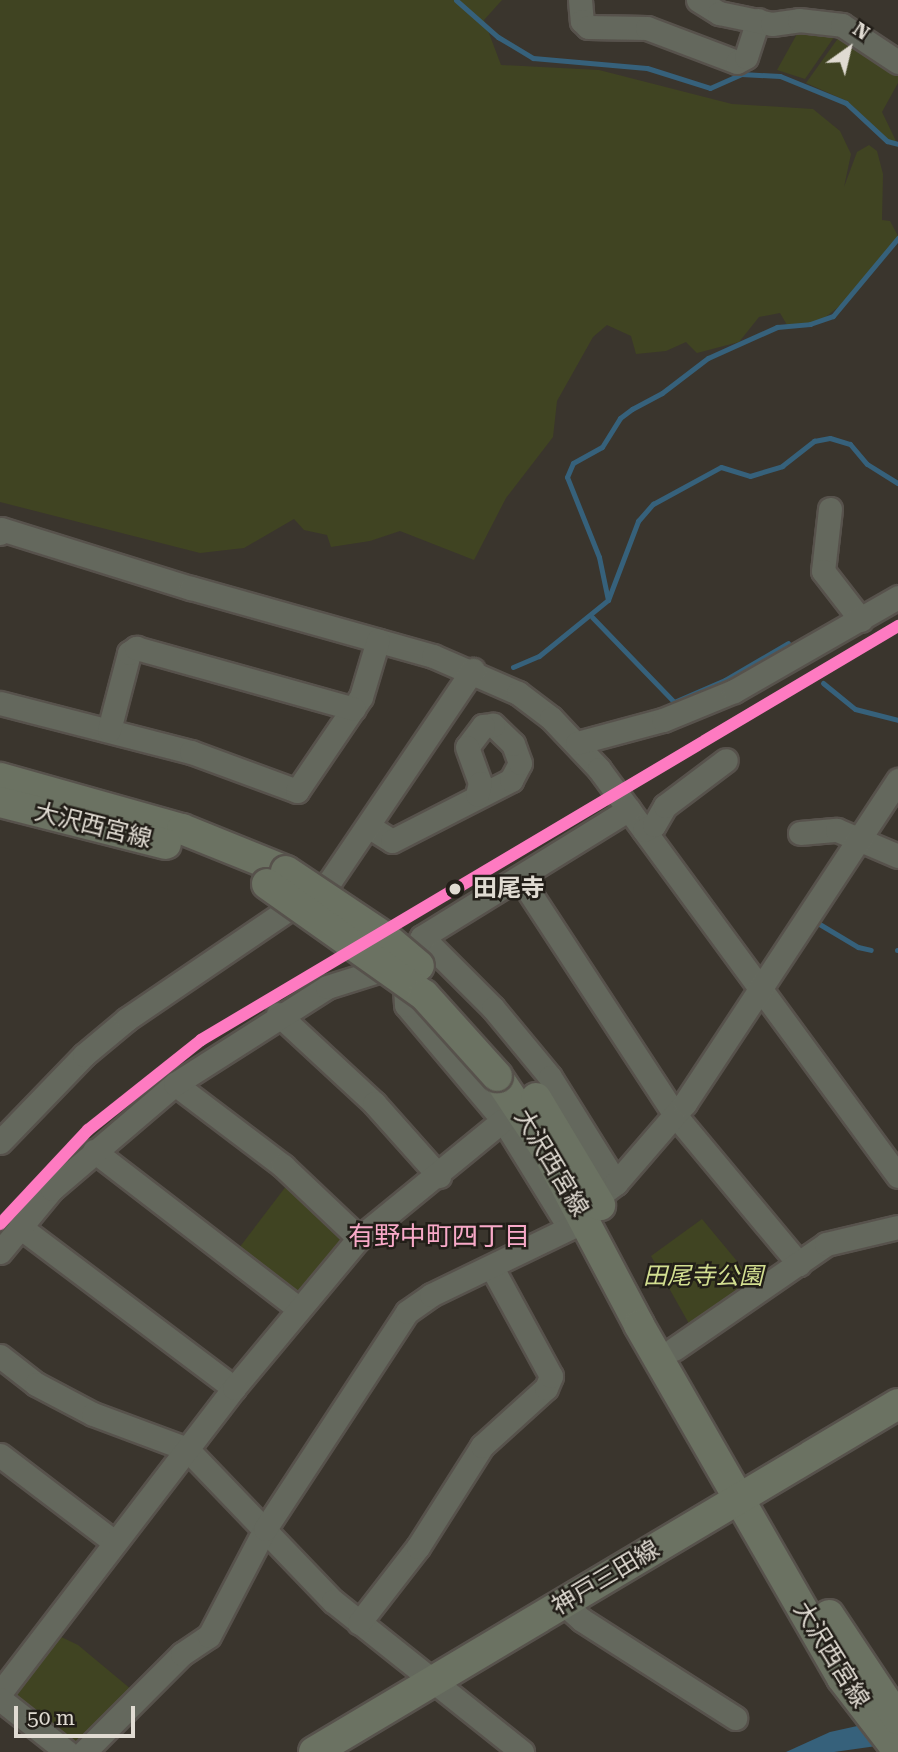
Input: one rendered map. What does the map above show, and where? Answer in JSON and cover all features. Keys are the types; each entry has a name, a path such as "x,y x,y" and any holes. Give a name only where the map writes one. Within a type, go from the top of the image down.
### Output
{"main road":[{"name":"大沢西宮線","path":"0,778 182,829 276,877 396,946 434,979 566,1143 592,1207 746,1495 898,1751"},
{"name":"大沢西宮線","path":"0,802 178,847 276,877"},
{"name":"大沢西宮線","path":"592,1207 674,1349 746,1495"},
{"name":"神戸三田線","path":"314,1752 898,1404"},
{"name":"大沢西宮線","path":"867,1697 898,1719"}],"street":[{"path":"580,0 582,21 587,27 647,28 737,62 746,57 758,20"},
{"path":"698,0 719,13 758,20 842,25 898,62"},
{"path":"831,509 822,571 861,620"},
{"path":"0,530 191,588 378,640 473,670 518,693 577,743 629,809 760,993 898,1176"},
{"path":"577,743 693,709 861,620 898,597"},
{"path":"0,703 191,752 297,791 354,709 378,640"},
{"path":"109,730 129,653 136,648 354,709"},
{"path":"0,1142 84,1055 127,1019 330,881 473,670"},
{"path":"368,827 392,841 511,780 520,762 503,731 483,726 472,740 468,755 480,783 477,796"},
{"path":"644,830 654,825 665,806 726,760"},
{"path":"84,1752 182,1654 209,1636 265,1529 407,1312 431,1295 492,1268 592,1207 675,1115 760,993 898,780"},
{"path":"592,1207 503,1120 406,1005 404,966 422,937 629,809"},
{"path":"800,833 837,830 898,856"},
{"path":"520,878 675,1115 799,1264"},
{"path":"422,937 493,1008 550,1077 592,1207"},
{"path":"0,1252 20,1227 94,1151 175,1084 278,1014 327,987 372,970 404,966"},
{"path":"278,1014 374,1103 439,1176"},
{"path":"175,1084 283,1166 359,1238"},
{"path":"0,1693 234,1388 359,1238 439,1176 503,1120"},
{"path":"94,1151 298,1308"},
{"path":"20,1227 234,1388"},
{"path":"674,1349 839,1239 898,1227"},
{"path":"359,1623 418,1547 482,1446 546,1388 551,1376 492,1268"},
{"path":"0,1356 36,1384 93,1414 187,1449 359,1623 435,1681 492,1744 522,1752"},
{"path":"0,1455 114,1542"},
{"path":"563,1603 582,1620 735,1718"},
{"path":"0,1699 67,1752"}],"green space":[{"path":"0,0 502,0 484,20 501,65 599,70 732,104 813,109 840,131 851,154 844,187 857,152 869,145 877,151 883,174 882,220 890,221 898,236 845,302 819,322 787,325 780,313 759,317 739,342 697,353 686,342 666,351 636,354 631,336 607,325 593,337 557,401 553,437 506,498 474,560 400,531 370,541 331,547 327,535 304,530 294,519 244,548 200,553 0,502"},
{"path":"802,25 839,30 805,79 777,70"},
{"path":"844,30 898,68 898,83 882,112 896,141 891,142 847,101 806,83"},
{"path":"290,1181 347,1242 303,1294 294,1297 236,1252"},
{"name":"田尾寺公園","path":"702,1219 756,1284 692,1329 651,1256"},
{"path":"55,1634 78,1645 132,1690 83,1743 71,1745 12,1700 10,1689"}],"water":[{"path":"898,1717 898,1743 834,1752 786,1752 830,1732"}],"waterway":[{"path":"456,0 498,37 533,58 647,68 710,88 741,74 780,76 846,103 887,141 898,144"},
{"path":"513,667 539,656 608,600 599,557 567,477 573,463 602,447 620,418 662,393 708,358 777,327 810,324 833,316 898,238"},
{"path":"608,600 638,521 653,504 721,467 750,476 782,466 814,441 830,438 850,444 867,464 898,483"},
{"path":"592,617 674,702 725,680 788,643"},
{"path":"823,683 855,709 898,720"},
{"path":"816,922 858,947 871,950"}],"transit line":[{"path":"0,1224 88,1130 201,1040 898,626"}],"place":[{"name":"田尾寺","path":"455,889"}],"district":[{"name":"有野中町四丁目","path":"439,1237"}]}
